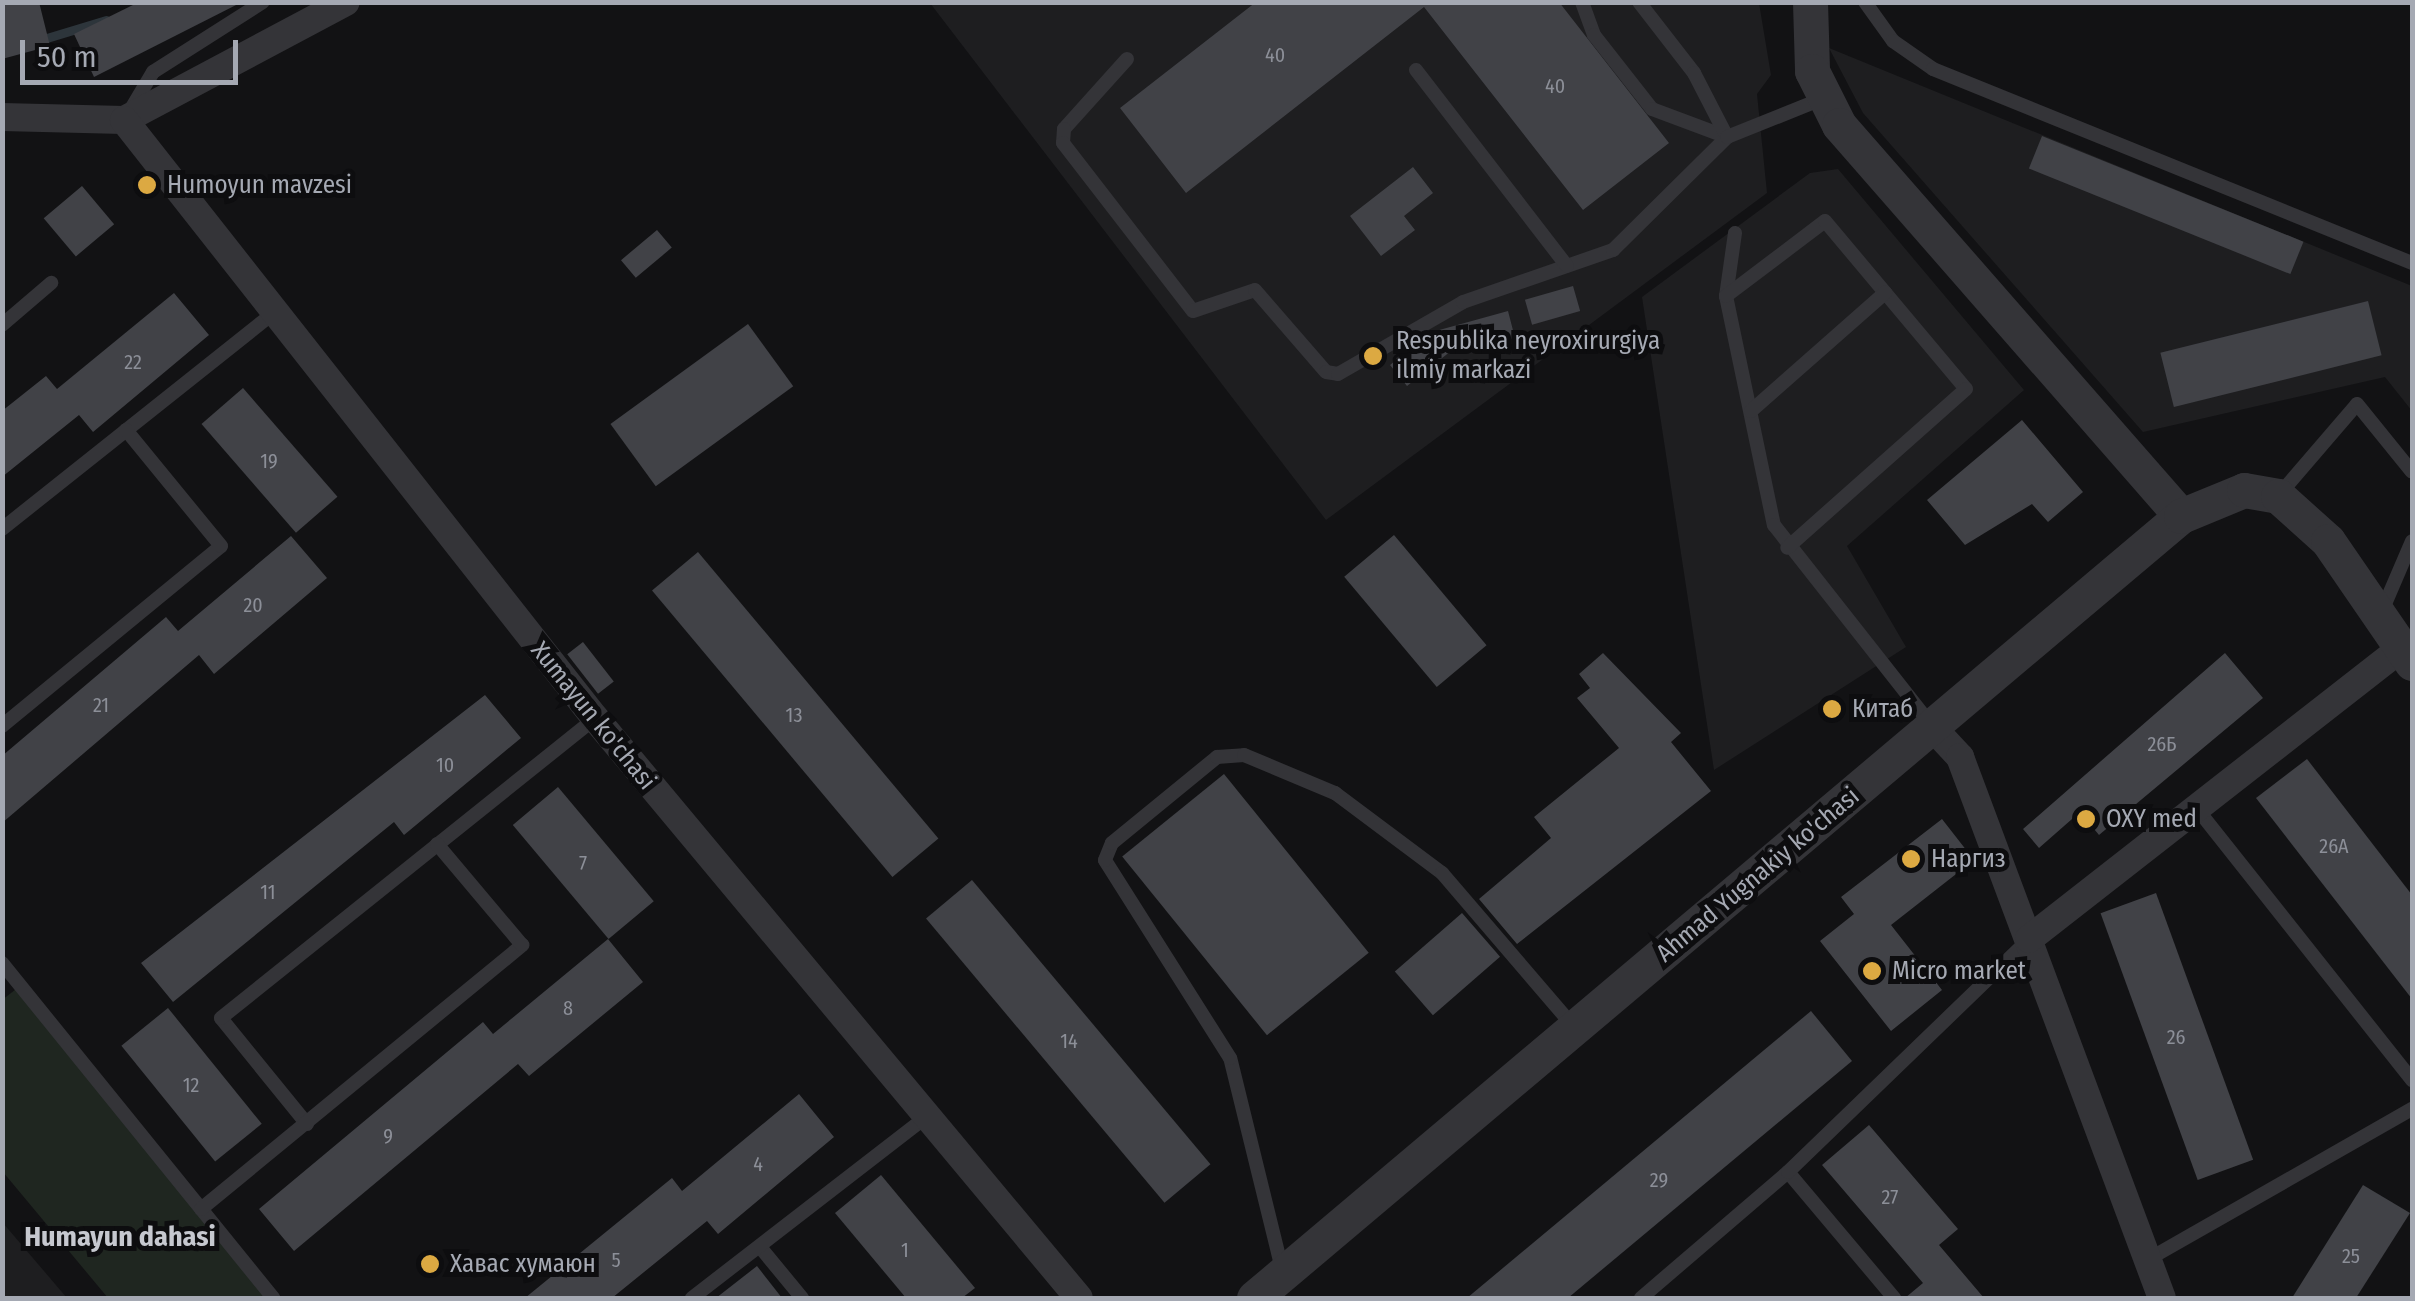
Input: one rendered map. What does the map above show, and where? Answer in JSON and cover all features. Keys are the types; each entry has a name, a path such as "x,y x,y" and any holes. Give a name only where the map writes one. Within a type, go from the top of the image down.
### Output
{"street":[{"path":"2,117 124,120 346,2"},
{"path":"1810,2 1822,99 1992,310 2181,516"},
{"name":"Xumayun ko'chasi","path":"124,120 271,315 594,718 924,1120 1080,1298"},
{"name":"Ahmad Yugnakiy ko'chasi","path":"1254,1298 2181,516 2244,490 2278,496"},
{"path":"2030,939 2198,810 2409,659 2382,612 2328,540 2278,496"},
{"path":"1934,728 1960,758 2162,1298"}],"lane":[{"path":"124,120 153,72 264,2"},
{"path":"1582,2 1594,35 1652,110 1727,137"},
{"path":"1638,2 1694,74 1727,137"},
{"path":"1866,2 1893,41 1933,69 2412,263"},
{"path":"1127,59 1064,129 1063,143 1193,311 1206,314 1255,290 1326,372 1338,374 1463,302 1613,250 1727,137 1822,99"},
{"path":"1416,70 1567,266"},
{"path":"1726,296 1820,220 1966,389 1786,548"},
{"path":"1735,232 1726,296 1762,490 1786,548 1934,728"},
{"path":"2,325 51,282"},
{"path":"1750,411 1885,293"},
{"path":"2,529 271,315"},
{"path":"2278,496 2357,404 2412,472"},
{"path":"4,722 221,546 126,430"},
{"path":"2382,612 2412,541"},
{"path":"307,1124 220,1018 594,718"},
{"path":"1283,1274 1230,1058 1105,860 1112,844 1217,757 1244,755 1335,793 1442,872 1576,1029"},
{"path":"2198,810 2412,1080"},
{"path":"201,1209 522,945 437,844"},
{"path":"1640,1298 1788,1172 2030,939"},
{"path":"2,963 273,1298"},
{"path":"2147,1260 2412,1109"},
{"path":"692,1298 924,1120"},
{"path":"1788,1172 1894,1298"},
{"path":"760,1248 802,1298"}],"shaded area":[{"name":"Respublika neyroxirurgiya ilmiy markazi","path":"930,3 1759,3 1771,75 1757,94 1767,193 1326,520"},
{"path":"1829,48 2412,286 2412,411 2385,377 2143,432 1863,113"},
{"path":"1838,169 2024,390 1847,546 1906,647 1714,770 1642,297 1810,173"},
{"path":"20,986 273,1298 108,1298 3,1172 2,1000"},
{"path":"3,1223 67,1298 3,1298"}],"building":[{"path":"2,2 39,2 50,46 2,59"},
{"path":"139,2 242,2 94,77 74,34"},
{"path":"1256,2 1559,2 1669,143 1583,210 1424,7 1186,193 1120,108"},
{"path":"2042,136 2303,242 2290,274 2029,168"},
{"path":"1413,167 1433,193 1404,216 1415,230 1381,256 1350,216"},
{"path":"82,186 114,224 76,256 44,218"},
{"path":"657,230 672,248 636,278 621,260"},
{"path":"1573,286 1580,311 1532,325 1525,300"},
{"path":"174,293 209,335 93,432 79,415 2,477 2,411 46,376 57,389"},
{"path":"2368,301 2382,355 2174,407 2160,353"},
{"path":"1508,311 1515,338 1469,352 1466,339 1407,386 1390,365 1432,332"},
{"path":"748,324 793,386 656,486 610,424"},
{"path":"243,388 337,497 296,533 201,424"},
{"path":"2022,420 2083,492 2048,522 2032,504 1965,545 1927,500"},
{"path":"1394,535 1487,645 1437,687 1344,577"},
{"path":"291,536 327,578 214,674 199,655 2,823 2,756 166,617 178,631"},
{"path":"698,552 938,839 892,877 652,591"},
{"path":"583,642 614,681 598,694 567,654"},
{"path":"1603,653 1681,733 1671,742 1711,791 1517,944 1479,899 1551,838 1534,817 1619,748 1577,698 1590,688 1579,674"},
{"path":"2225,653 2263,698 2099,835 2080,812 2039,848 2023,829"},
{"path":"485,695 521,738 404,835 394,822 173,1002 141,963"},
{"path":"2307,759 2412,895 2412,999 2256,798"},
{"path":"1224,774 1369,953 1267,1035 1122,856"},
{"path":"558,787 654,901 609,939 513,825"},
{"path":"1942,819 1974,860 1891,925 1942,990 1891,1031 1820,941 1854,914 1841,897"},
{"path":"972,880 1210,1164 1165,1203 926,919"},
{"path":"2156,893 2253,1160 2198,1180 2101,913"},
{"path":"1462,913 1500,957 1433,1015 1395,971"},
{"path":"608,939 643,982 529,1076 518,1064 294,1251 259,1209 483,1022 493,1034"},
{"path":"168,1008 262,1124 215,1162 121,1046"},
{"path":"1811,1011 1852,1061 1568,1298 1467,1298"},
{"path":"799,1094 834,1137 718,1234 707,1221 612,1298 525,1298 672,1178 682,1191"},
{"path":"1869,1125 1958,1229 1939,1245 1984,1298 1905,1298 1923,1283 1822,1165"},
{"path":"881,1175 975,1288 962,1298 906,1298 835,1213"},
{"path":"2363,1185 2410,1213 2356,1298 2292,1298"},
{"path":"757,1266 782,1298 716,1298"}],"waterway":[{"path":"40,40 106,20"}],"place":[{"name":"Humoyun mavzesi","path":"147,185"},
{"name":"Respublika neyroxirurgiya ilmiy markazi","path":"1373,356"},
{"name":"Китаб","path":"1832,709"},
{"name":"OXY med","path":"2086,819"},
{"name":"Наргиз","path":"1911,859"},
{"name":"Micro market","path":"1872,971"},
{"name":"Хавас хумаюн","path":"430,1264"}],"district":[{"name":"Humayun dahasi","path":"120,1237"}]}
